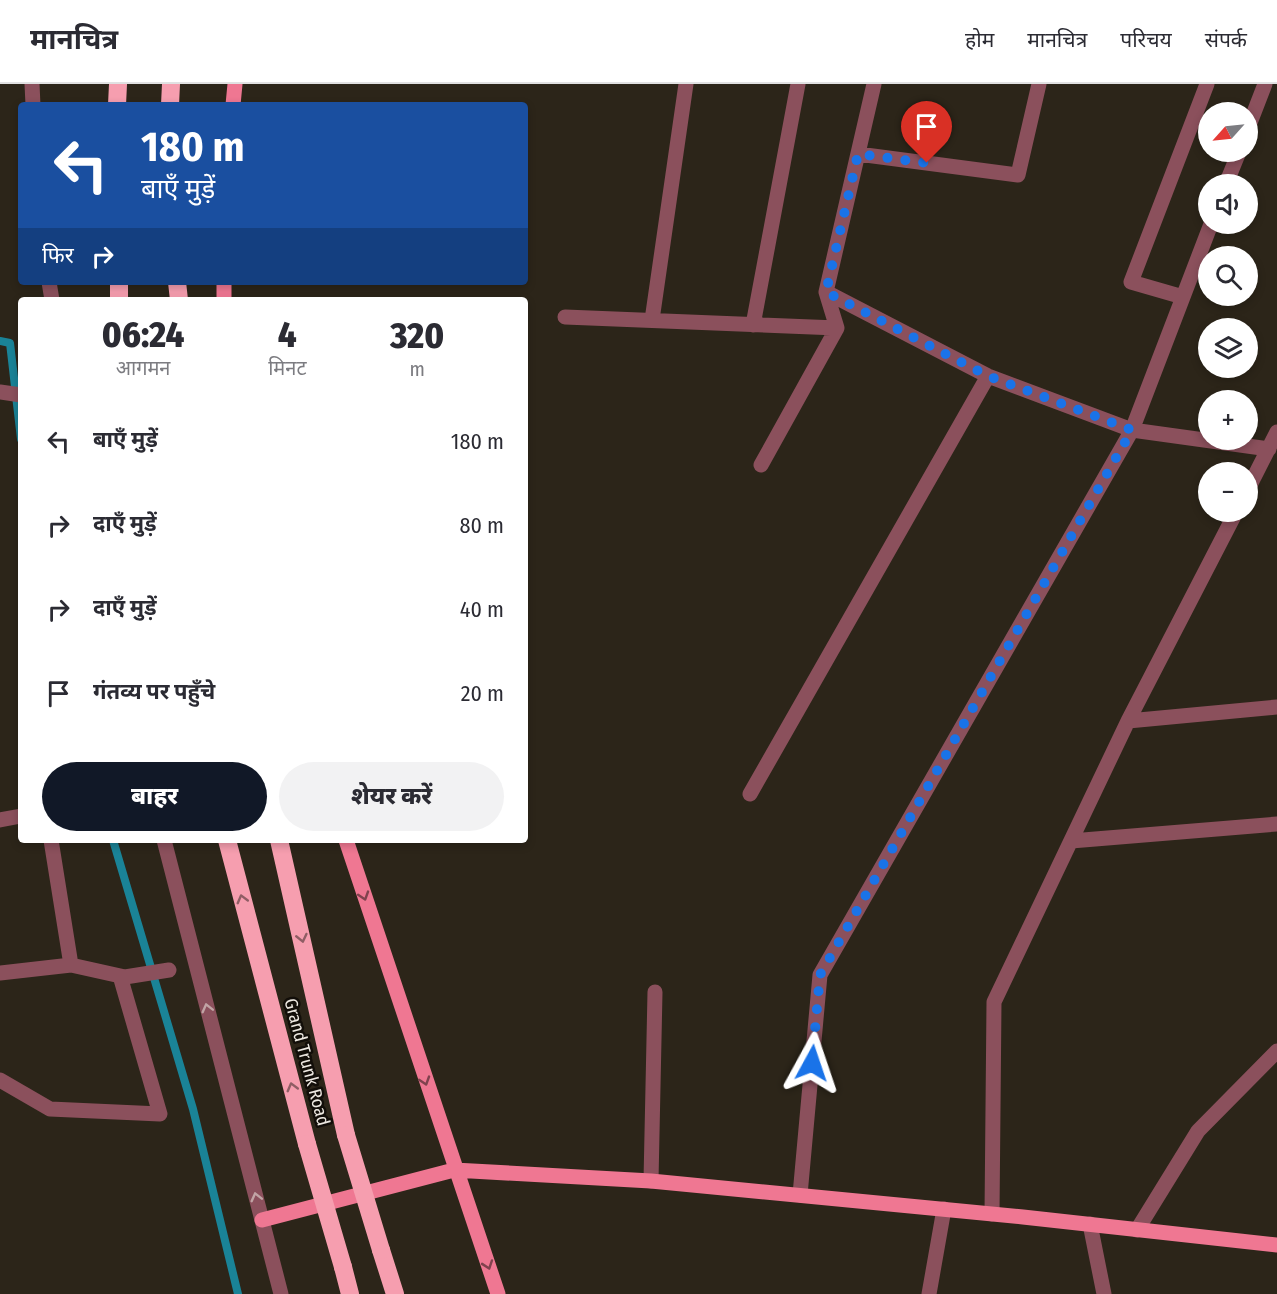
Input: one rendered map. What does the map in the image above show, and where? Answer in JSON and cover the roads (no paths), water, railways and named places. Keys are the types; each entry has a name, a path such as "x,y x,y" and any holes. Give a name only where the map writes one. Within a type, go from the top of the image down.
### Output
{"highway":[{"path":"117,102 118,84"},
{"path":"170,102 171,84"},
{"name":"Grand Trunk Road","path":"228,843 307,1144 350,1294"},
{"name":"Grand Trunk Road","path":"280,843 346,1135 395,1294"}],"main road":[{"path":"233,102 235,84"},
{"path":"347,843 454,1170 498,1294"},
{"path":"262,1220 454,1170 651,1181 944,1209 1277,1245"}],"street":[{"path":"32,84 33,102"},
{"path":"652,320 686,84"},
{"path":"753,325 798,84"},
{"path":"761,465 837,328 826,292 873,84"},
{"path":"858,154 1018,175 1039,84"},
{"path":"1183,297 1131,282 1207,84"},
{"path":"1258,102 1265,84"},
{"path":"800,1195 820,975 1132,430 1207,234"},
{"path":"826,292 988,376 1132,430 1269,449"},
{"path":"565,317 837,328"},
{"path":"750,794 988,376"},
{"path":"2,393 18,395"},
{"path":"1258,470 1277,432"},
{"path":"992,1214 994,1002 1128,721 1231,522"},
{"path":"1128,721 1277,707"},
{"path":"0,820 18,817"},
{"path":"1071,841 1277,824"},
{"path":"51,843 71,964"},
{"path":"165,843 281,1294"},
{"path":"0,973 71,964 123,977 169,970"},
{"path":"0,1080 50,1109 160,1114 123,977"},
{"path":"651,1181 655,992"},
{"path":"1137,1230 1198,1131 1277,1051"},
{"path":"929,1294 944,1209"},
{"path":"1090,1224 1104,1294"}],"waterway":[{"path":"0,341 10,343 18,413"},
{"path":"114,843 193,1109 238,1294"}]}
